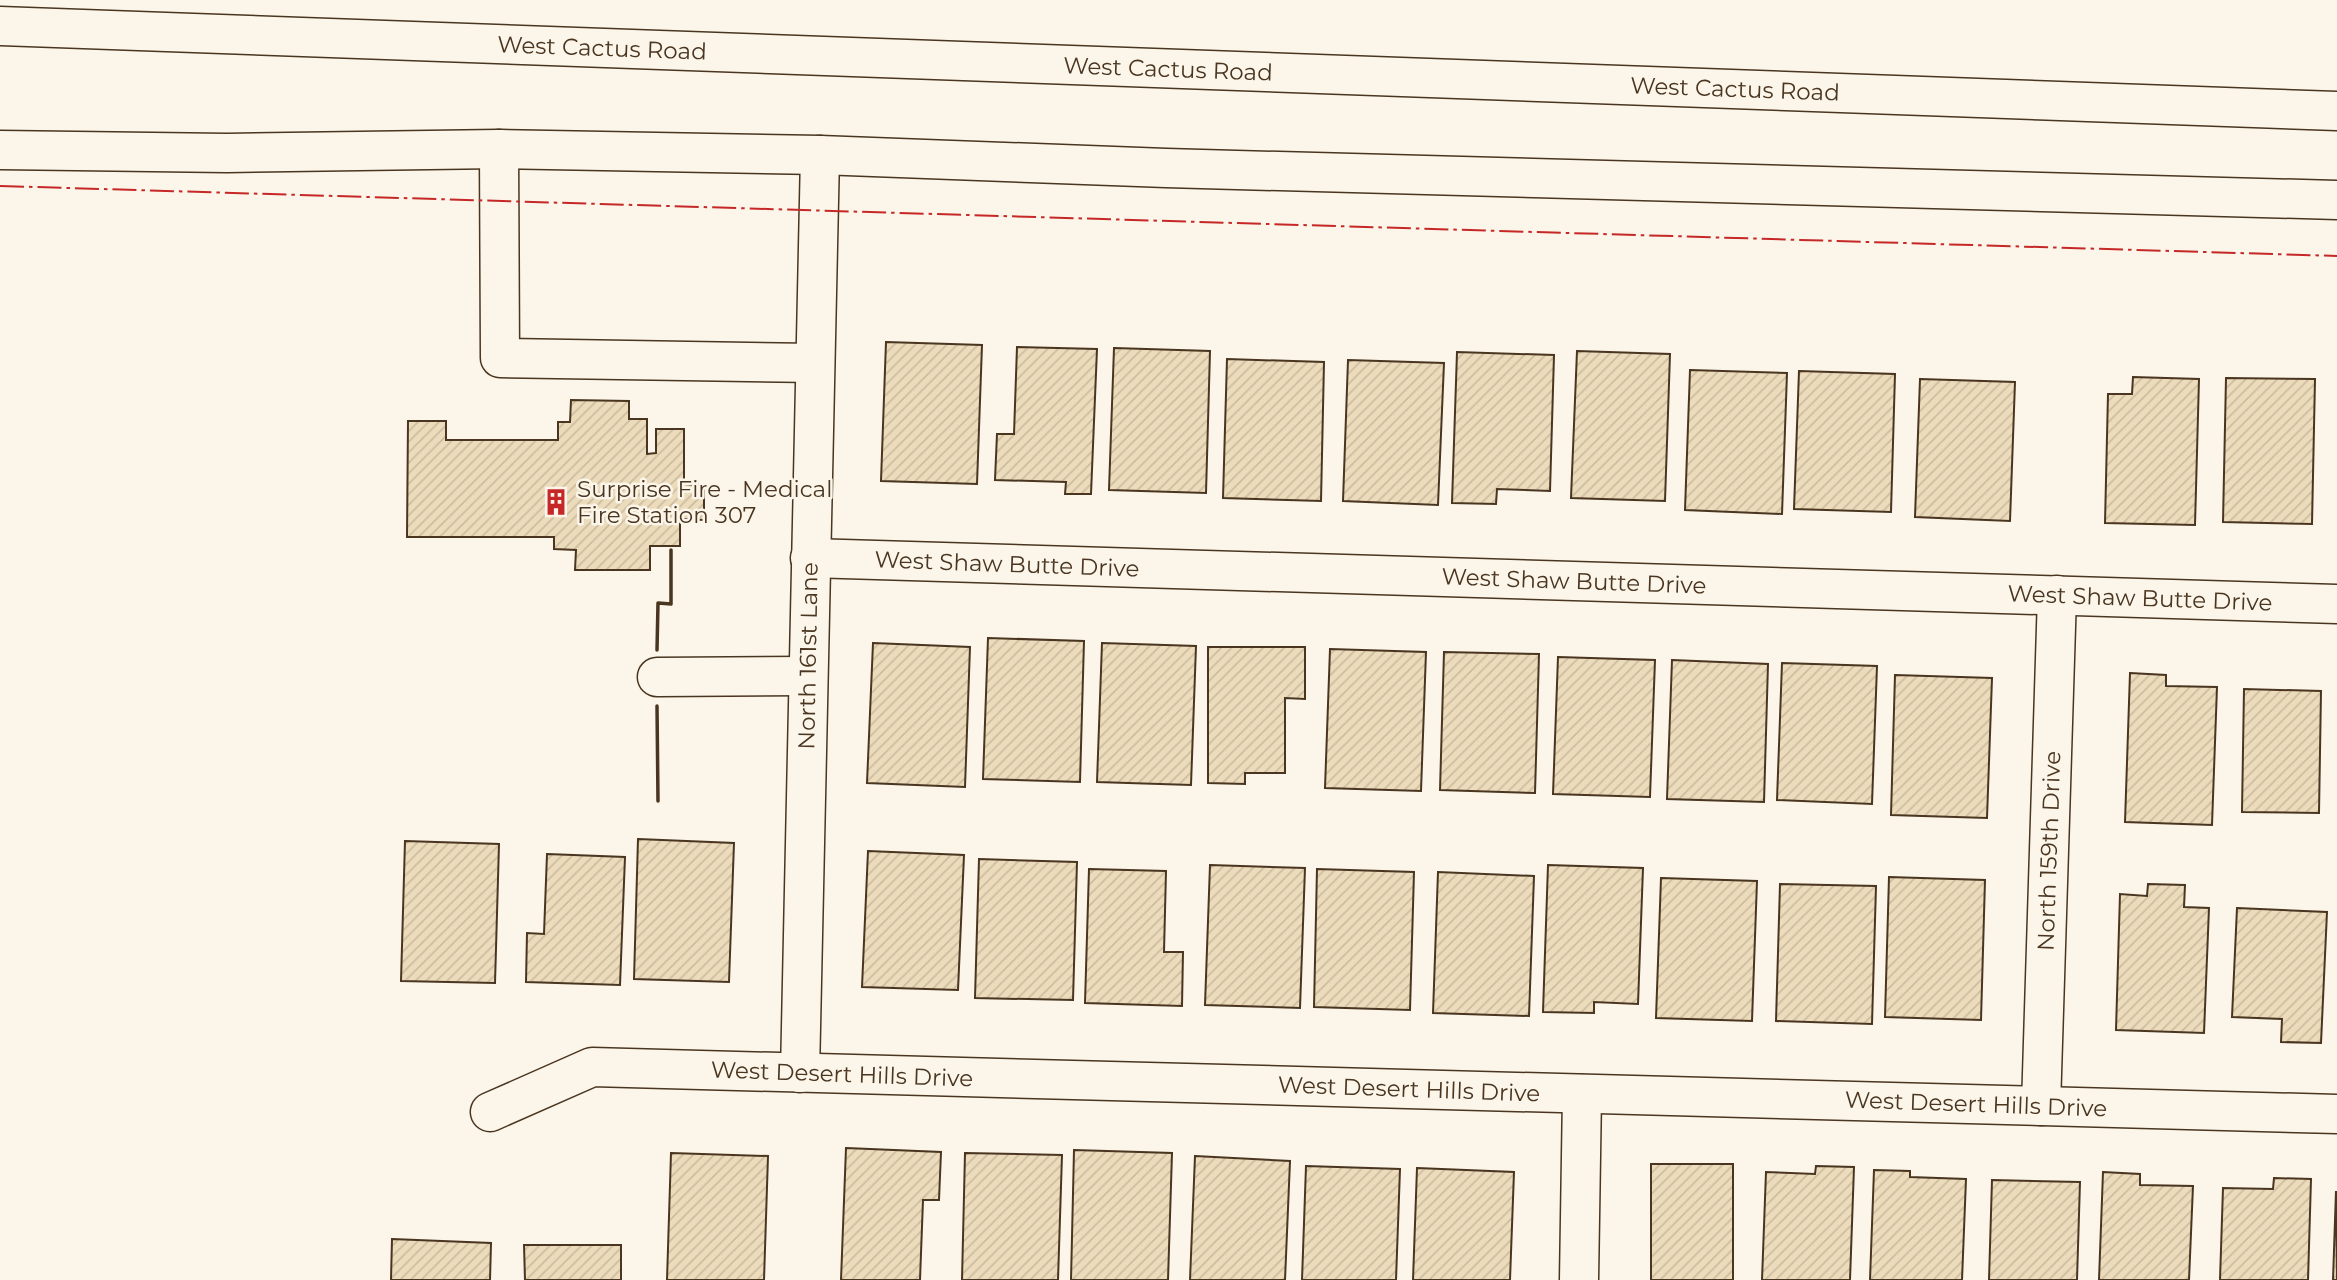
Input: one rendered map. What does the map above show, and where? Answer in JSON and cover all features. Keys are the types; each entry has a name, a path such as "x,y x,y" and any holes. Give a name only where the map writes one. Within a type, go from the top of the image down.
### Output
{"street":[{"name":"West Cactus Road","path":"0,26 2337,111"},
{"path":"0,150 227,153 499,149 820,155 1166,168 2337,200"},
{"path":"499,149 500,358 815,363"},
{"name":"North 161st Lane","path":"800,1073 820,155"},
{"name":"West Shaw Butte Drive","path":"810,558 2337,604"},
{"name":"North 159th Drive","path":"2041,1106 2057,595"},
{"path":"657,677 807,676"},
{"name":"West Desert Hills Drive","path":"490,1112 592,1067 2337,1114"},
{"path":"1579,1280 1582,1094"}],"building":[{"path":"886,342 982,345 977,484 881,481"},
{"path":"1017,347 1097,349 1091,494 1065,494 1066,482 995,480 997,434 1014,434"},
{"path":"1114,348 1210,351 1206,493 1109,490"},
{"path":"1577,351 1670,354 1665,501 1571,498"},
{"path":"1457,352 1554,355 1550,491 1497,489 1496,504 1452,503"},
{"path":"1227,359 1324,362 1321,501 1223,498"},
{"path":"1348,360 1444,363 1438,505 1343,501"},
{"path":"1690,370 1787,373 1782,514 1685,510"},
{"path":"1799,371 1895,374 1891,512 1794,509"},
{"path":"2133,377 2199,379 2195,525 2105,523 2108,394 2132,394"},
{"path":"2226,378 2315,379 2312,524 2223,522"},
{"path":"1920,379 2015,382 2010,521 1915,517"},
{"name":"Surprise Fire - Medical Fire Station 307","path":"571,400 629,401 629,419 647,419 647,454 656,453 656,429 684,429 684,484 704,485 704,520 680,519 680,546 650,546 650,570 575,570 576,550 554,549 554,537 407,537 408,421 446,421 446,440 558,440 558,422 570,422"},
{"path":"988,638 1084,641 1080,782 983,779"},
{"path":"873,643 970,647 965,787 867,783"},
{"path":"1102,643 1196,646 1191,785 1097,782"},
{"path":"1208,647 1305,647 1305,699 1285,698 1285,773 1245,773 1245,784 1208,783"},
{"path":"1330,649 1426,652 1421,791 1325,788"},
{"path":"1444,652 1539,654 1535,793 1440,790"},
{"path":"1558,657 1655,660 1650,797 1553,794"},
{"path":"1672,660 1768,664 1764,802 1667,799"},
{"path":"1782,663 1877,666 1872,804 1777,800"},
{"path":"2130,673 2166,675 2166,686 2217,687 2212,825 2125,822"},
{"path":"1895,675 1992,678 1987,818 1891,815"},
{"path":"2244,689 2321,691 2319,813 2242,812"},
{"path":"638,839 734,843 729,982 634,979"},
{"path":"405,841 499,844 495,983 401,981"},
{"path":"868,851 964,855 958,990 862,987"},
{"path":"547,854 625,857 620,985 526,982 527,933 544,934"},
{"path":"979,859 1077,862 1073,1000 975,998"},
{"path":"1210,865 1305,868 1300,1008 1205,1005"},
{"path":"1548,865 1643,868 1638,1004 1594,1002 1594,1013 1543,1012"},
{"path":"1089,869 1166,871 1164,952 1183,952 1182,1006 1085,1003"},
{"path":"1317,869 1414,872 1410,1010 1314,1007"},
{"path":"1438,872 1534,876 1529,1016 1433,1013"},
{"path":"1889,877 1985,880 1981,1020 1885,1017"},
{"path":"1661,878 1757,881 1752,1021 1656,1018"},
{"path":"1780,884 1876,886 1872,1024 1776,1021"},
{"path":"2148,884 2185,885 2184,907 2209,908 2204,1033 2116,1030 2120,894 2147,896"},
{"path":"2237,908 2327,912 2321,1043 2281,1042 2282,1019 2232,1017"},
{"path":"846,1148 941,1152 939,1200 923,1200 920,1280 841,1280"},
{"path":"1074,1150 1172,1153 1168,1280 1071,1280"},
{"path":"671,1153 768,1156 764,1280 667,1280"},
{"path":"965,1153 1062,1155 1058,1280 962,1280"},
{"path":"1195,1156 1290,1161 1285,1280 1190,1280"},
{"path":"1651,1164 1733,1164 1733,1280 1651,1280"},
{"path":"1306,1166 1400,1169 1396,1280 1302,1280"},
{"path":"1816,1166 1854,1167 1850,1280 1762,1280 1766,1172 1815,1174"},
{"path":"1417,1168 1514,1172 1510,1280 1413,1280"},
{"path":"1874,1170 1910,1171 1910,1177 1966,1179 1962,1280 1870,1280"},
{"path":"2103,1172 2140,1174 2140,1185 2193,1186 2189,1280 2099,1280"},
{"path":"2274,1178 2311,1179 2308,1280 2220,1280 2223,1188 2273,1189"},
{"path":"1992,1180 2080,1182 2077,1280 1989,1280"},
{"path":"2336,1191 2337,1280 2333,1280"},
{"path":"392,1239 491,1243 490,1280 391,1280"},
{"path":"524,1245 621,1245 621,1280 525,1280"}],"wall":[{"path":"657,650 658,603 671,604 671,550"},
{"path":"657,706 658,801"}],"power":[{"path":"0,186 2337,256"}],"place":[{"name":"Surprise Fire - Medical Fire Station 307","path":"556,502"}]}
